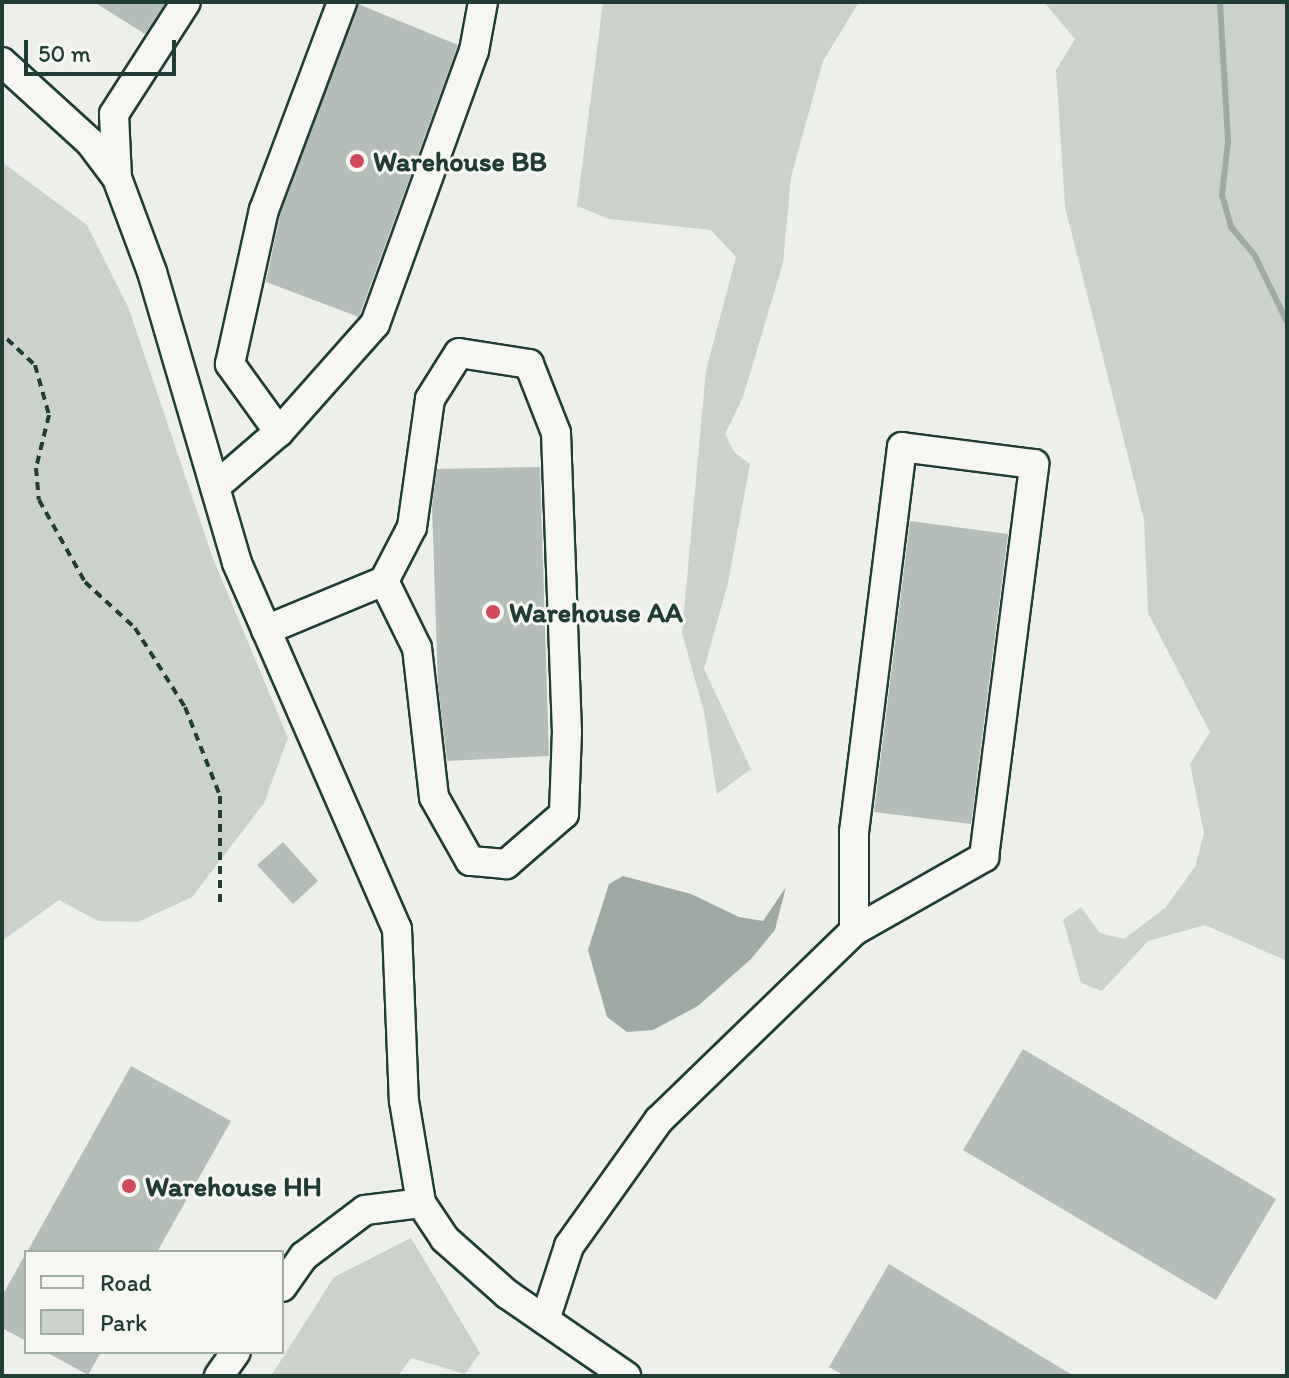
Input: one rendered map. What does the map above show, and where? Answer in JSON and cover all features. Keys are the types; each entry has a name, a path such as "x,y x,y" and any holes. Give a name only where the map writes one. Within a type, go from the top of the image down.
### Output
{"lane":[{"path":"117,178 114,114 186,2"},
{"path":"279,432 230,364 264,210 342,2"},
{"path":"215,487 279,432 375,324 474,51 483,2"},
{"path":"2,62 90,142 117,178 152,272 237,563 397,929 404,1101 421,1203 445,1239 545,1320 626,1376"},
{"path":"266,630 384,581 412,527 430,399 459,353 529,364 556,433 567,731 564,814 506,864 470,861 434,797 417,648 384,581"},
{"path":"545,1320 569,1246 659,1120 854,931 984,857 1034,464 902,447 854,832 854,931"},
{"path":"284,1284 304,1256 365,1210 421,1203"},
{"path":"219,1376 235,1354"}],"path":[{"path":"7,339 35,365 49,415 36,468 39,500 85,582 135,628 185,707 220,796 220,908"}],"green space":[{"path":"603,2 859,2 823,61 791,177 783,263 743,397 725,434 734,452 750,464 728,583 704,669 751,769 717,794 704,712 682,633 706,370 736,257 711,230 609,219 577,206"},
{"path":"1044,2 1287,2 1287,961 1205,925 1148,941 1102,991 1081,983 1063,920 1081,907 1100,933 1124,939 1165,908 1195,867 1204,833 1190,764 1210,732 1148,613 1144,520 1065,207 1056,70 1075,39"},
{"path":"2,162 87,225 129,309 212,556 288,738 264,803 192,897 138,922 98,921 59,900 2,941"},
{"path":"411,1238 480,1353 465,1374 411,1358 398,1376 271,1376 334,1277"}],"shaded area":[{"path":"623,876 691,894 739,917 763,921 786,887 775,930 751,959 698,1006 653,1030 627,1032 607,1017 588,950 609,884"}],"building":[{"path":"94,2 166,2 145,34"},
{"name":"Warehouse BB","path":"358,4 458,45 359,317 266,282 280,215"},
{"name":"Warehouse AA","path":"540,467 549,756 447,761 438,686 432,505 437,469"},
{"path":"910,521 1008,534 971,824 874,812"},
{"path":"283,842 318,881 293,904 257,865"},
{"path":"1023,1049 1276,1199 1216,1300 963,1150"},
{"name":"Warehouse HH","path":"131,1066 231,1121 158,1250 28,1250"},
{"path":"24,1257 24,1340 2,1328 2,1296"},
{"path":"889,1264 1074,1376 845,1376 829,1367"},
{"path":"50,1354 100,1354 88,1375"}],"waterway":[{"path":"1220,2 1228,142 1222,195 1231,227 1255,256 1287,322"}],"place":[{"name":"Warehouse BB","path":"357,161"},
{"name":"Warehouse AA","path":"493,612"},
{"name":"Warehouse HH","path":"129,1186"}]}
